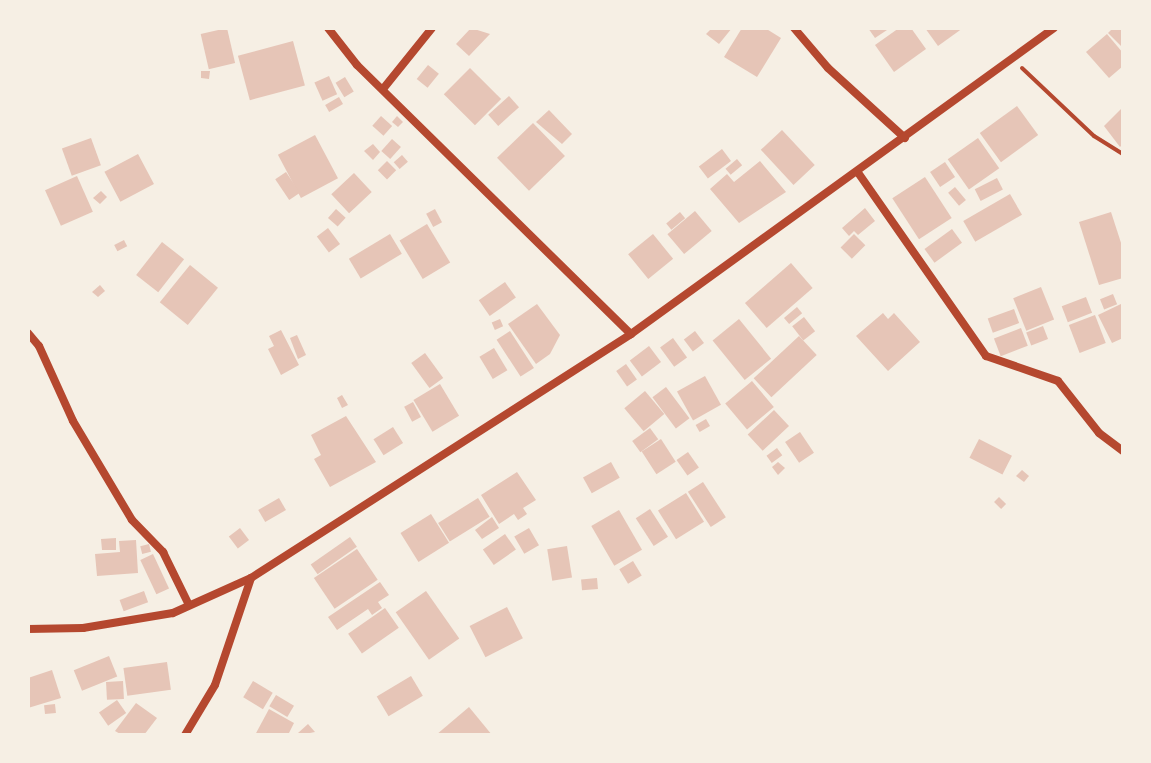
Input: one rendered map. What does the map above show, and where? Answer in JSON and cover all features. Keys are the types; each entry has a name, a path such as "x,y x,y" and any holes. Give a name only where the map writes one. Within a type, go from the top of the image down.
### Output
{"street":[{"path":"328,28 383,89 631,334"},
{"path":"383,89 432,28"},
{"path":"794,28 828,68 905,138"},
{"path":"28,629 83,628 173,613 251,578 631,334 859,174 1054,28"},
{"path":"859,174 986,356 1058,381 1099,433 1123,451"},
{"path":"28,333 73,421 132,520 163,552 189,605"},
{"path":"185,735 215,685 251,578"}],"path":[{"path":"1012,58 1094,136 1123,154"}],"building":[{"path":"227,28 235,63 209,69 201,34"},
{"path":"471,28 490,34 469,56 456,44"},
{"path":"712,28 732,28 719,44 706,34"},
{"path":"742,28 765,28 781,38 757,77 724,57"},
{"path":"868,28 890,28 875,38"},
{"path":"899,28 911,28 926,49 894,72 875,45"},
{"path":"925,28 963,28 938,46"},
{"path":"1113,28 1123,28 1123,48 1108,33"},
{"path":"1107,34 1123,53 1123,66 1109,78 1086,52"},
{"path":"293,41 305,85 250,100 238,56"},
{"path":"428,65 439,74 428,88 417,79"},
{"path":"470,68 501,99 475,125 444,94"},
{"path":"201,71 210,71 209,79 201,78"},
{"path":"329,76 337,94 323,101 314,83"},
{"path":"345,77 354,92 344,97 336,83"},
{"path":"509,96 519,107 498,126 488,115"},
{"path":"339,97 343,104 329,112 325,105"},
{"path":"1017,106 1038,135 1001,162 980,133"},
{"path":"1123,107 1123,144 1120,147 1104,126"},
{"path":"549,110 572,134 562,144 536,122"},
{"path":"381,116 392,126 383,136 372,126"},
{"path":"397,116 403,122 398,127 392,122"},
{"path":"533,123 565,156 529,191 497,158"},
{"path":"782,130 815,165 794,185 761,150"},
{"path":"315,135 338,178 301,198 278,155"},
{"path":"91,138 101,165 72,176 62,149"},
{"path":"978,138 999,168 969,190 948,159"},
{"path":"392,139 401,147 390,159 381,151"},
{"path":"373,144 380,152 373,160 364,151"},
{"path":"722,149 731,161 708,178 699,166"},
{"path":"138,154 154,184 120,202 104,172"},
{"path":"402,155 408,162 400,169 394,162"},
{"path":"737,159 742,165 731,175 726,169"},
{"path":"387,161 396,170 387,179 378,170"},
{"path":"760,161 786,192 739,223 710,189 727,174 734,182"},
{"path":"945,162 955,177 940,187 930,172"},
{"path":"286,172 300,193 289,200 275,179"},
{"path":"354,173 372,192 349,213 331,194"},
{"path":"77,176 93,212 61,226 45,190"},
{"path":"925,177 952,218 919,239 892,198"},
{"path":"997,178 1003,190 981,201 975,189"},
{"path":"955,187 966,200 959,206 948,193"},
{"path":"101,191 107,197 100,204 93,198"},
{"path":"1010,194 1022,215 975,242 963,221"},
{"path":"865,208 875,221 858,235 854,231 849,236 842,228"},
{"path":"336,209 346,218 338,227 328,218"},
{"path":"435,209 442,222 433,227 426,214"},
{"path":"695,211 712,231 684,254 667,234"},
{"path":"680,212 685,218 671,230 666,224"},
{"path":"1111,212 1123,249 1123,278 1099,285 1079,222"},
{"path":"427,224 450,263 423,279 400,240"},
{"path":"328,228 340,244 329,252 317,236"},
{"path":"952,229 962,243 934,263 924,249"},
{"path":"390,234 402,254 361,278 349,259"},
{"path":"653,234 673,259 648,279 628,254"},
{"path":"854,234 865,245 852,259 841,247"},
{"path":"124,240 127,246 117,251 114,245"},
{"path":"162,242 184,259 158,292 136,275"},
{"path":"791,263 813,288 767,328 745,303"},
{"path":"190,265 218,288 188,325 160,302"},
{"path":"505,282 516,298 490,316 479,300"},
{"path":"100,285 105,291 98,297 92,292"},
{"path":"1041,287 1054,319 1026,331 1013,298"},
{"path":"1113,294 1117,304 1104,309 1100,299"},
{"path":"1086,297 1092,313 1068,322 1062,306"},
{"path":"1123,303 1123,338 1112,343 1098,315"},
{"path":"537,304 560,335 550,354 536,364 508,324"},
{"path":"797,307 802,313 789,324 784,318"},
{"path":"1014,309 1019,323 993,333 988,319"},
{"path":"883,313 888,319 894,313 920,342 888,371 856,336"},
{"path":"1095,315 1106,343 1080,353 1069,325"},
{"path":"804,317 815,331 803,340 792,326"},
{"path":"500,319 503,326 495,330 492,323"},
{"path":"739,319 771,359 745,380 713,340"},
{"path":"1043,326 1048,339 1031,346 1026,332"},
{"path":"1021,328 1028,346 1001,356 994,338"},
{"path":"281,330 299,365 281,375 268,349 274,346 269,336"},
{"path":"510,331 534,368 521,377 497,340"},
{"path":"695,331 704,343 693,351 684,339"},
{"path":"297,335 306,355 298,359 290,338"},
{"path":"799,336 817,355 771,397 754,378"},
{"path":"673,338 687,357 674,367 660,347"},
{"path":"649,346 661,362 642,376 630,360"},
{"path":"494,348 507,370 493,379 479,357"},
{"path":"425,353 443,378 429,388 411,363"},
{"path":"626,364 637,380 627,386 616,371"},
{"path":"705,376 721,405 693,420 677,392"},
{"path":"752,381 774,407 747,430 725,403"},
{"path":"440,384 459,416 432,432 413,400"},
{"path":"666,387 689,418 676,428 652,397"},
{"path":"645,391 664,414 644,431 624,408"},
{"path":"342,395 348,405 342,408 337,398"},
{"path":"413,402 421,417 412,422 404,407"},
{"path":"774,410 789,426 763,451 748,435"},
{"path":"346,416 376,462 330,487 314,459 321,455 311,435"},
{"path":"706,419 710,426 700,432 696,425"},
{"path":"393,427 403,443 384,455 373,439"},
{"path":"650,428 658,439 640,452 632,441"},
{"path":"800,432 814,453 799,463 785,442"},
{"path":"661,439 676,462 656,474 642,452"},
{"path":"979,439 1012,456 1002,475 969,458"},
{"path":"777,448 782,455 772,463 766,456"},
{"path":"688,452 699,468 687,476 677,460"},
{"path":"611,462 620,478 592,493 583,478"},
{"path":"778,462 785,468 778,475 772,467"},
{"path":"1022,470 1029,476 1024,482 1016,476"},
{"path":"517,472 536,500 523,508 527,514 518,520 514,514 499,524 481,495"},
{"path":"703,482 726,517 711,527 688,492"},
{"path":"686,493 704,522 676,539 658,510"},
{"path":"999,497 1006,504 1001,509 994,502"},
{"path":"279,498 286,510 265,522 258,510"},
{"path":"478,498 490,517 450,542 438,523"},
{"path":"650,509 668,537 654,546 636,518"},
{"path":"619,510 642,550 614,566 591,526"},
{"path":"431,514 449,543 418,562 400,533"},
{"path":"492,517 499,528 482,539 475,530"},
{"path":"240,528 249,540 238,548 229,536"},
{"path":"529,528 539,545 524,554 514,536"},
{"path":"505,534 516,550 494,565 483,549"},
{"path":"350,537 357,547 318,574 311,565"},
{"path":"116,538 116,550 102,550 101,539"},
{"path":"136,540 138,573 97,576 95,554 120,552 119,541"},
{"path":"149,544 151,552 142,554 140,546"},
{"path":"567,546 572,578 552,581 547,549"},
{"path":"357,549 378,580 335,609 314,578"},
{"path":"153,554 169,588 156,594 140,560"},
{"path":"633,561 642,576 628,584 619,569"},
{"path":"597,578 598,589 582,590 581,579"},
{"path":"380,582 389,595 378,602 382,608 372,615 368,609 337,630 328,617"},
{"path":"144,591 148,602 124,611 120,600"},
{"path":"426,591 459,639 429,660 396,612"},
{"path":"507,607 523,638 485,657 470,626"},
{"path":"385,608 399,628 362,653 348,634"},
{"path":"109,656 117,676 82,691 74,670"},
{"path":"167,662 171,690 127,696 123,668"},
{"path":"52,670 61,698 28,708 28,678"},
{"path":"411,676 423,696 389,716 377,697"},
{"path":"123,681 124,699 107,700 106,682"},
{"path":"253,681 273,693 263,709 243,697"},
{"path":"276,695 294,706 287,717 269,706"},
{"path":"117,700 126,713 108,726 99,713"},
{"path":"136,703 157,718 144,735 122,735 115,731"},
{"path":"55,704 56,713 45,714 44,705"},
{"path":"469,707 492,735 436,735"},
{"path":"269,709 294,723 288,735 255,735"},
{"path":"308,724 315,732 300,735 298,733"}]}
